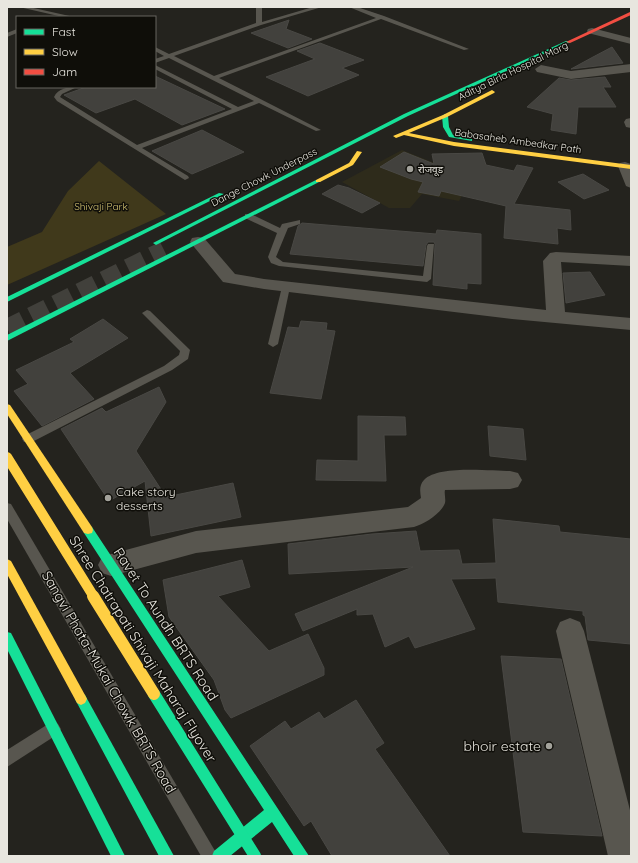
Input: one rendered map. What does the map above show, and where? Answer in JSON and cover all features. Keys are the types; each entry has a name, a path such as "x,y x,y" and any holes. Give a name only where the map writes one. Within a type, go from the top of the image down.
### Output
{"main road":[{"name":"Aditya Birla Hospital Marg","path":"381,128 406,115 631,13"},
{"path":"596,43 624,30"},
{"name":"Aditya Birla Hospital Marg","path":"536,71 554,63"},
{"name":"Aditya Birla Hospital Marg","path":"384,141 417,126 445,116 504,87"},
{"name":"Babasaheb Ambedkar Path","path":"445,116 446,127 451,136 481,142 629,164"},
{"path":"417,126 451,136"},
{"path":"330,143 381,128"},
{"name":"Dange Chowk Underpass","path":"156,244 381,128"},
{"name":"Babasaheb Ambedkar Path","path":"403,133 454,144 629,164"},
{"name":"Dange Chowk Underpass","path":"164,250 362,150 351,164 248,216"},
{"path":"9,299 231,189"},
{"path":"7,338 248,216"},
{"name":"Ravet To Aundh BRTS Road","path":"7,407 302,856"},
{"name":"Shree Chatrapati Shivaji Maharaj Flyover","path":"7,457 255,856"},
{"path":"7,564 167,856"},
{"path":"7,637 118,856"},
{"path":"219,856 273,812"}],"street":[{"path":"592,31 631,40"},
{"path":"536,71 571,75 631,68"},
{"path":"629,164 631,183"},
{"path":"198,242 229,278 286,287 556,310 631,312"},
{"path":"556,310 552,261 556,257 631,261"},
{"path":"556,310 631,324"},
{"path":"111,565 196,542 414,517 433,502 432,487 441,481 510,480"},
{"path":"570,631 625,856"}],"lane":[{"path":"22,7 66,16"},
{"path":"259,7 259,24"},
{"path":"156,61 259,24 319,7"},
{"path":"352,7 466,49"},
{"path":"51,16 66,9"},
{"path":"214,78 382,18"},
{"path":"156,49 318,130"},
{"path":"156,68 237,109"},
{"path":"72,88 59,93 57,97 185,178"},
{"path":"136,148 259,100"},
{"path":"248,216 282,232"},
{"path":"297,222 285,226 272,257 274,261 282,264 427,280 432,246"},
{"path":"273,344 286,287"},
{"path":"28,439 168,368 184,357 185,350 147,313"},
{"name":"Sangvi Phata-Mukai Chowk BRTS Road","path":"7,508 210,856"},
{"path":"7,759 54,729"}],"shaded area":[{"path":"402,150 432,162 476,169 459,201 422,194 410,208 389,208 342,182"}],"green space":[{"name":"Shivaji Park","path":"99,161 166,214 7,285 7,247 42,232 68,191"}],"building":[{"path":"289,20 286,29 312,39 288,48 251,33"},
{"path":"320,43 364,60 342,68 359,75 308,96 266,77 315,59 297,51"},
{"path":"612,47 623,63 571,69 593,57"},
{"path":"156,76 225,109 182,125 135,99 96,113 64,95 83,88 156,88"},
{"path":"605,77 611,87 603,87 616,107 578,107 576,134 551,130 553,114 527,107 559,78 571,80"},
{"path":"202,130 244,152 192,174 152,151"},
{"path":"404,152 434,164 432,154 482,153 486,165 514,171 517,165 533,168 514,204 570,210 571,230 557,228 558,244 504,238 506,206 441,191 439,196 418,192 423,182 380,167"},
{"path":"583,174 609,190 584,199 558,182"},
{"path":"338,185 349,188 380,203 362,213 322,194"},
{"path":"302,223 436,234 437,230 481,234 481,284 467,283 467,289 433,285 434,242 428,242 426,245 423,266 290,254 298,226"},
{"path":"590,272 605,295 566,303 563,273"},
{"path":"103,319 128,338 70,373 94,399 42,426 14,391 28,384 16,370 74,342 70,339"},
{"path":"301,321 327,323 326,330 335,331 321,399 270,393 288,327 299,328"},
{"path":"159,387 166,402 136,451 166,497 233,483 241,517 151,536 145,481 109,501 61,429 102,408 106,412"},
{"path":"358,416 405,417 406,435 384,435 386,481 316,480 317,460 358,461"},
{"path":"488,426 523,429 526,460 490,456"},
{"path":"493,519 559,526 560,532 631,539 631,644 588,640 583,611 498,602 496,578 451,579 475,629 415,648 409,636 385,647 373,614 357,615 357,609 303,631 295,614 413,567 289,574 288,544 372,534 416,531 420,551 459,550 462,564 496,563"},
{"path":"242,560 250,587 218,596 269,651 308,634 324,668 324,675 231,718 225,710 214,680 169,617 163,580"},
{"name":"bhoir estate","path":"501,656 561,659 602,836 523,832"},
{"path":"356,700 384,743 375,749 450,856 332,856 311,821 304,826 250,746 285,721 291,729 319,712 324,719"}],"tunnel":[{"path":"7,328 164,250"}],"traffic: fast":[{"path":"156,243 406,115 568,42"},
{"path":"445,116 446,127 451,136 470,140"},
{"path":"7,338 318,181"},
{"path":"7,300 221,194"},
{"path":"88,530 302,856"},
{"path":"7,637 118,856"},
{"path":"154,694 255,856"},
{"path":"81,699 167,856"},
{"path":"219,856 273,812"}],"traffic: slow":[{"path":"396,136 445,116 492,92"},
{"path":"403,133 454,144 631,167"},
{"path":"318,181 351,164 359,152"},
{"path":"7,407 88,530"},
{"path":"7,457 154,694"},
{"path":"7,564 81,699"}],"traffic: jam":[{"path":"568,42 631,13"}],"place":[{"name":"रोजवूड","path":"410,169"},
{"name":"Cake story desserts","path":"108,498"},
{"name":"bhoir estate","path":"549,746"}]}
